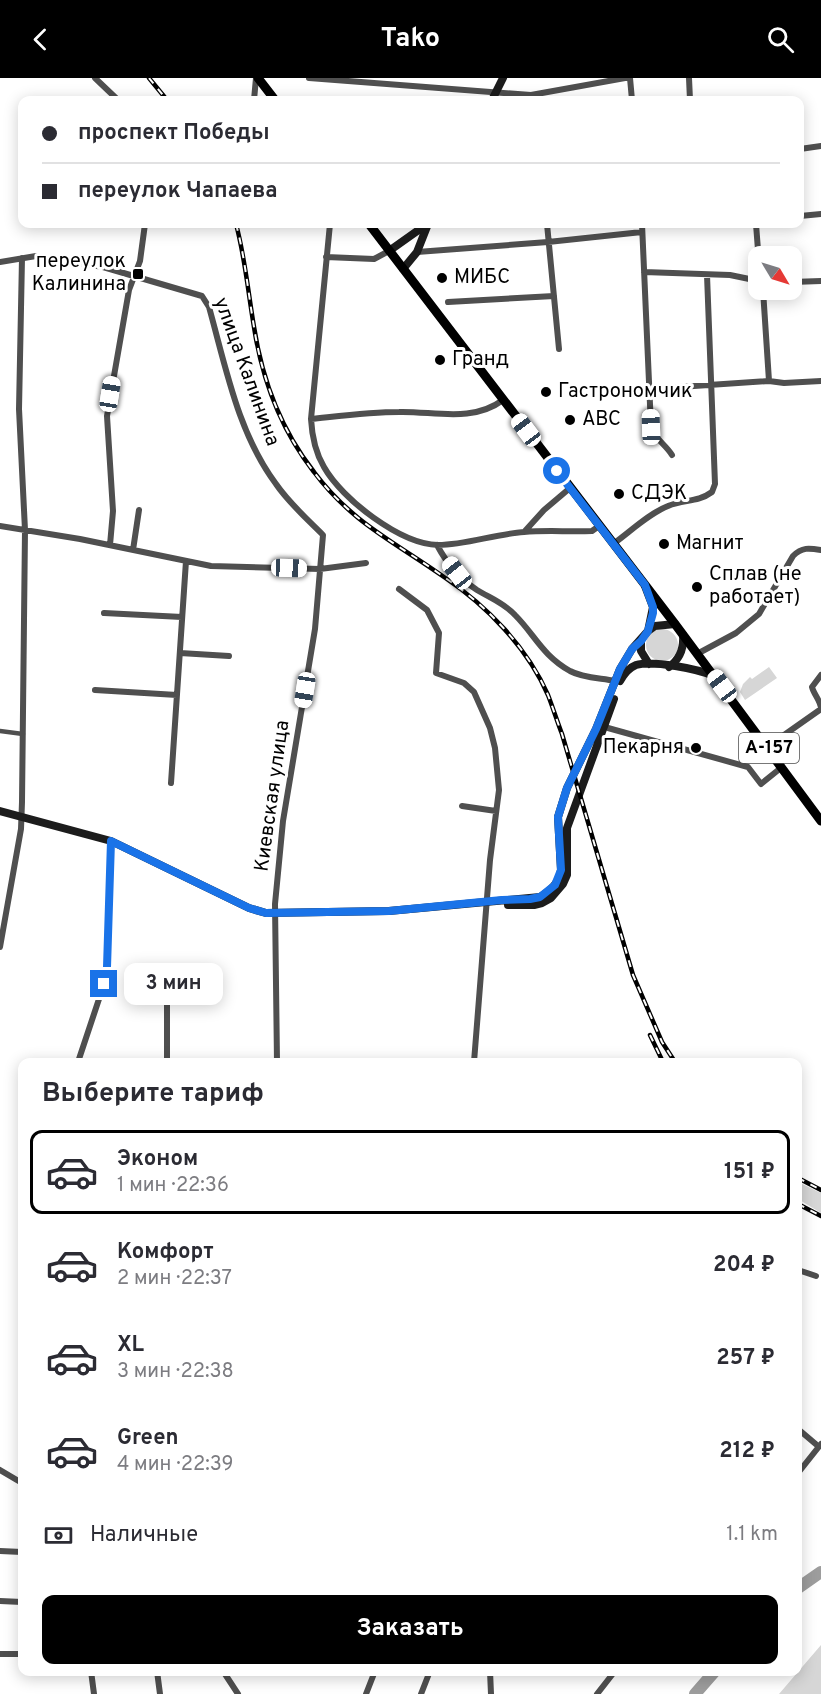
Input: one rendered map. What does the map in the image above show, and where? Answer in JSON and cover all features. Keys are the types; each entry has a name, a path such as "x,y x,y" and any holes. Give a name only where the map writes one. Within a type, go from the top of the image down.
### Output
{"main road":[{"path":"257,78 272,96"},
{"path":"494,96 502,78"},
{"name":"А-157","path":"372,228 675,624 821,821"},
{"path":"389,251 422,228"},
{"path":"403,269 417,252 426,228"},
{"path":"645,585 653,607 648,631"},
{"path":"0,811 111,841 249,908 266,913 389,911 540,897 560,878 558,817 567,788 596,729 615,681 632,649 648,631 655,626 675,624"},
{"path":"669,667 679,657 683,647 683,635"},
{"path":"641,641 641,651 649,664"},
{"path":"487,903 534,905 551,898 563,884 567,875 567,828 620,683 629,669 635,665 649,664 702,670 714,676"}],"street":[{"path":"95,78 114,96"},
{"path":"255,96 257,78"},
{"path":"309,78 450,88 489,96"},
{"path":"540,96 625,78"},
{"path":"630,78 632,96"},
{"path":"689,78 690,96"},
{"path":"804,148 821,146"},
{"path":"804,216 821,214"},
{"path":"110,545 113,511 106,416 129,290 140,261 144,228"},
{"path":"330,228 311,419 312,434 316,451 325,469 351,498 402,535 437,545 524,532 592,531 599,526"},
{"path":"547,228 559,349"},
{"path":"642,228 653,433 672,455"},
{"path":"756,228 758,246"},
{"path":"417,252 642,232"},
{"path":"326,257 374,259 389,251"},
{"name":"улица Калинина","path":"0,262 36,256 103,267 202,296 209,308 233,395 252,446 276,485 323,535"},
{"path":"0,947 22,817 25,530 19,409 22,258"},
{"path":"644,272 730,275 748,279"},
{"path":"613,544 662,508 681,501 697,501 712,492 715,484 707,275"},
{"path":"802,282 821,281"},
{"path":"448,302 554,296"},
{"path":"764,300 769,381"},
{"path":"650,389 769,381 784,383 821,381"},
{"path":"311,419 400,411 468,414 482,411 503,400"},
{"path":"524,532 544,510 570,488"},
{"path":"133,550 139,510"},
{"path":"0,526 110,545 211,566 320,569 366,563"},
{"name":"Киевская улица","path":"277,1058 275,913 283,820 315,629 323,535"},
{"path":"437,545 457,573 474,588 501,602 517,616 540,647 555,661 571,672 615,681"},
{"path":"697,654 736,633 759,614 793,556 799,550 808,548 821,550"},
{"path":"171,783 186,561"},
{"path":"399,589 427,610 439,633 436,673 464,683 474,692 483,710 495,748 499,790 474,1058"},
{"path":"104,614 182,617"},
{"path":"180,653 229,656"},
{"path":"768,747 821,709 821,704 813,694 812,687 821,675"},
{"path":"95,690 177,695"},
{"path":"608,728 747,767 761,784 782,767"},
{"path":"0,731 23,734"},
{"path":"462,806 496,811"},
{"path":"79,1058 104,984 107,967 111,841"},
{"path":"167,978 167,1058"},
{"path":"802,1271 816,1276"},
{"path":"802,1432 820,1445 802,1468"},
{"path":"0,1470 18,1481"},
{"path":"0,1551 18,1552"},
{"path":"0,1602 18,1602"},
{"path":"0,1654 18,1654"},
{"path":"92,1676 94,1694"},
{"path":"158,1676 160,1694"},
{"path":"226,1676 238,1694"},
{"path":"366,1694 373,1676"},
{"path":"422,1694 428,1676"},
{"path":"490,1676 491,1694"},
{"path":"597,1694 611,1676"}],"shaded area":[{"path":"662,629 673,634 678,645 673,656 662,661 651,656 646,645 651,634"},
{"path":"769,667 777,678 745,700 740,692 743,684 750,677 752,679"},
{"path":"802,1184 821,1193 821,1213 802,1201"},
{"path":"821,1645 821,1694 779,1694 794,1676 802,1676 802,1667"}],"waterway":[{"path":"802,1585 821,1572"},
{"path":"695,1694 711,1676"}],"railway":[{"path":"149,78 164,96"},
{"path":"237,228 262,366 275,403 302,456 328,490 343,505 375,530 460,588 490,614 517,644 539,677 562,734 633,975 662,1042 672,1058"},
{"path":"650,1035 661,1058"},
{"path":"802,1180 821,1190"},
{"path":"802,1206 821,1216"}],"place":[{"name":"переулок Калинина","path":"138,274"},
{"name":"МИБС","path":"442,278"},
{"name":"Гранд","path":"440,360"},
{"name":"Гастрономчик","path":"546,392"},
{"name":"ABC","path":"570,420"},
{"name":"СДЭК","path":"619,494"},
{"name":"Магнит","path":"664,544"},
{"name":"Сплав (не работает)","path":"697,587"},
{"name":"Пекарня","path":"696,748"}],"route":[{"path":"104,984 107,967 111,841 249,908 266,913 389,911 530,899 540,897 555,885 560,878 561,870 558,817 567,788 596,729 620,669 632,649 648,631 653,613 645,585 557,471"}]}
